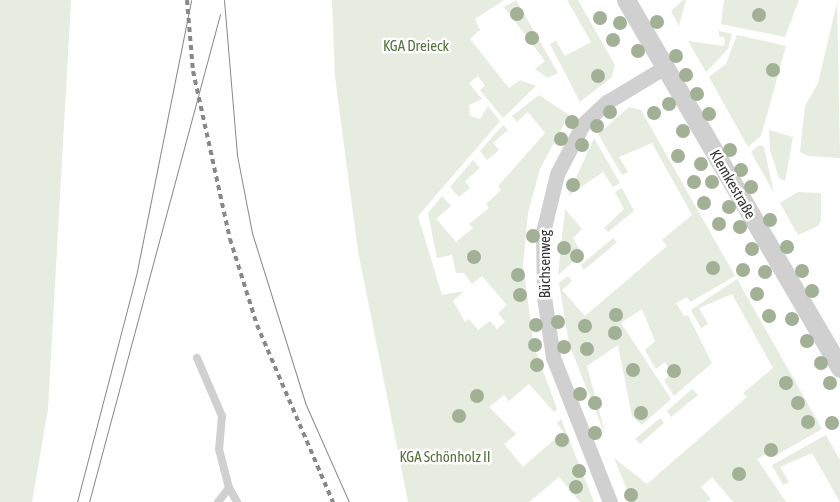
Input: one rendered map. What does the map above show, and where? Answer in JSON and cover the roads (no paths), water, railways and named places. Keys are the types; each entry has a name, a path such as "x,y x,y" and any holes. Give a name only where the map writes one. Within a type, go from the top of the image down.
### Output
{"street":[{"name":"Klemkestraße","path":"626,0 840,368"},
{"name":"Büchsenweg","path":"610,502 554,357 544,297 543,232 557,174 583,124 606,102 665,67"}],"lane":[{"path":"197,358 222,416 219,449 229,488 237,502"},
{"path":"218,502 229,488"}],"tram line":[{"path":"77,502 137,271 191,0"},
{"path":"224,0 237,155 252,233 306,405 349,502"},
{"path":"89,502 220,14"}],"railway":[{"path":"187,0 193,71 230,239 257,325 333,502"}],"park label":[{"name":"KGA Dreieck","path":"416,46"},
{"name":"KGA Schönholz II","path":"445,457"}]}
